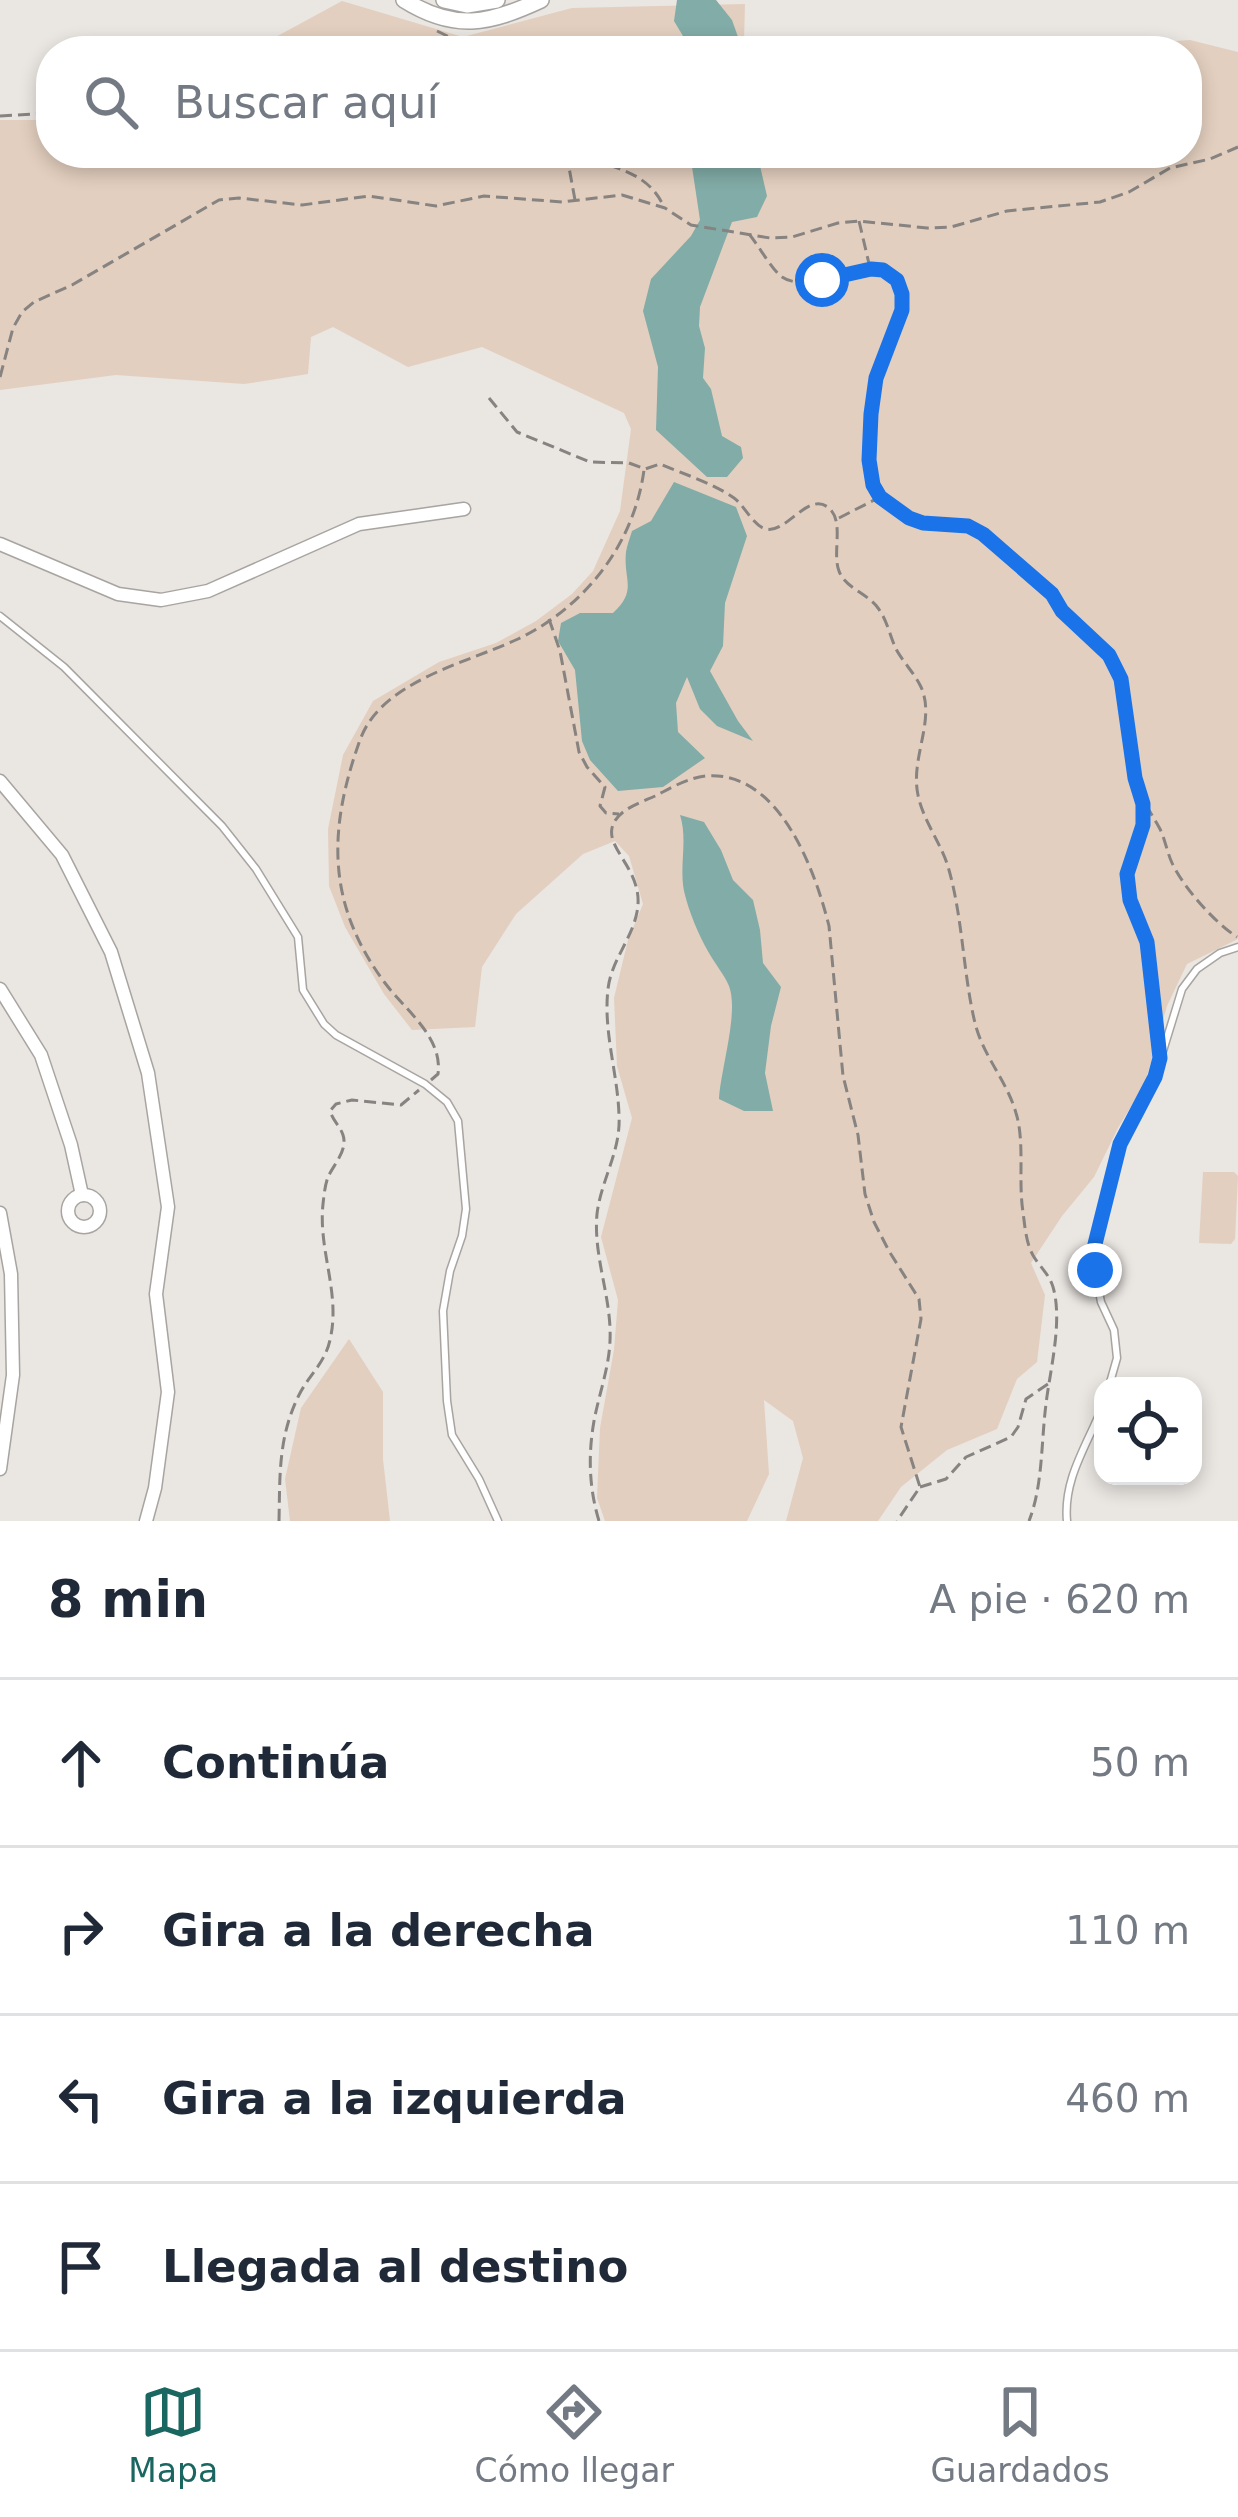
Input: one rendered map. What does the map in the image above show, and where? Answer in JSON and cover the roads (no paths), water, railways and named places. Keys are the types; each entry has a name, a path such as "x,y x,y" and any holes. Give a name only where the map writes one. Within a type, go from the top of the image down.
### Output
{"street":[{"path":"404,0 429,15 469,22 504,17 541,0"},
{"path":"444,0 467,4 497,0"},
{"path":"0,544 118,595 160,600 208,592 359,524 464,509"},
{"path":"0,781 62,855 111,952 148,1073 168,1207 156,1294 169,1392 146,1521"},
{"path":"0,989 41,1055 82,1195"},
{"path":"0,1213 10,1274 13,1375 0,1469"}],"lane":[{"path":"0,616 78,681 222,826 256,868 298,937 303,990 324,1024 357,1048 425,1084 447,1102 458,1121 466,1209 443,1311 447,1401 452,1435 498,1521"},
{"path":"1112,1377 1117,1358 1114,1330 1101,1301 1095,1244 1120,1144 1155,1077 1182,989 1197,969 1238,947"},
{"path":"1067,1521 1065,1502 1072,1474 1094,1425"}],"water":[{"path":"677,0 716,0 738,36 683,36 674,21"},
{"path":"692,168 760,168 767,196 757,217 732,222 700,307 703,378 711,389 722,436 741,447 743,458 727,477 707,477 656,430 658,367 643,311 651,279 700,220"},
{"path":"674,482 736,507 747,536 725,603 723,646 710,671 753,741 717,726 700,709 687,677 676,703 678,732 705,758 663,787 618,791 590,760 582,741 575,670 558,641 561,623 580,613 613,613 621,605 627,591 626,552 632,531 651,521"},
{"path":"680,815 704,822 733,880 753,900 763,963 781,987 765,1073 773,1111 744,1111 719,1099 732,997 686,899"}]}
